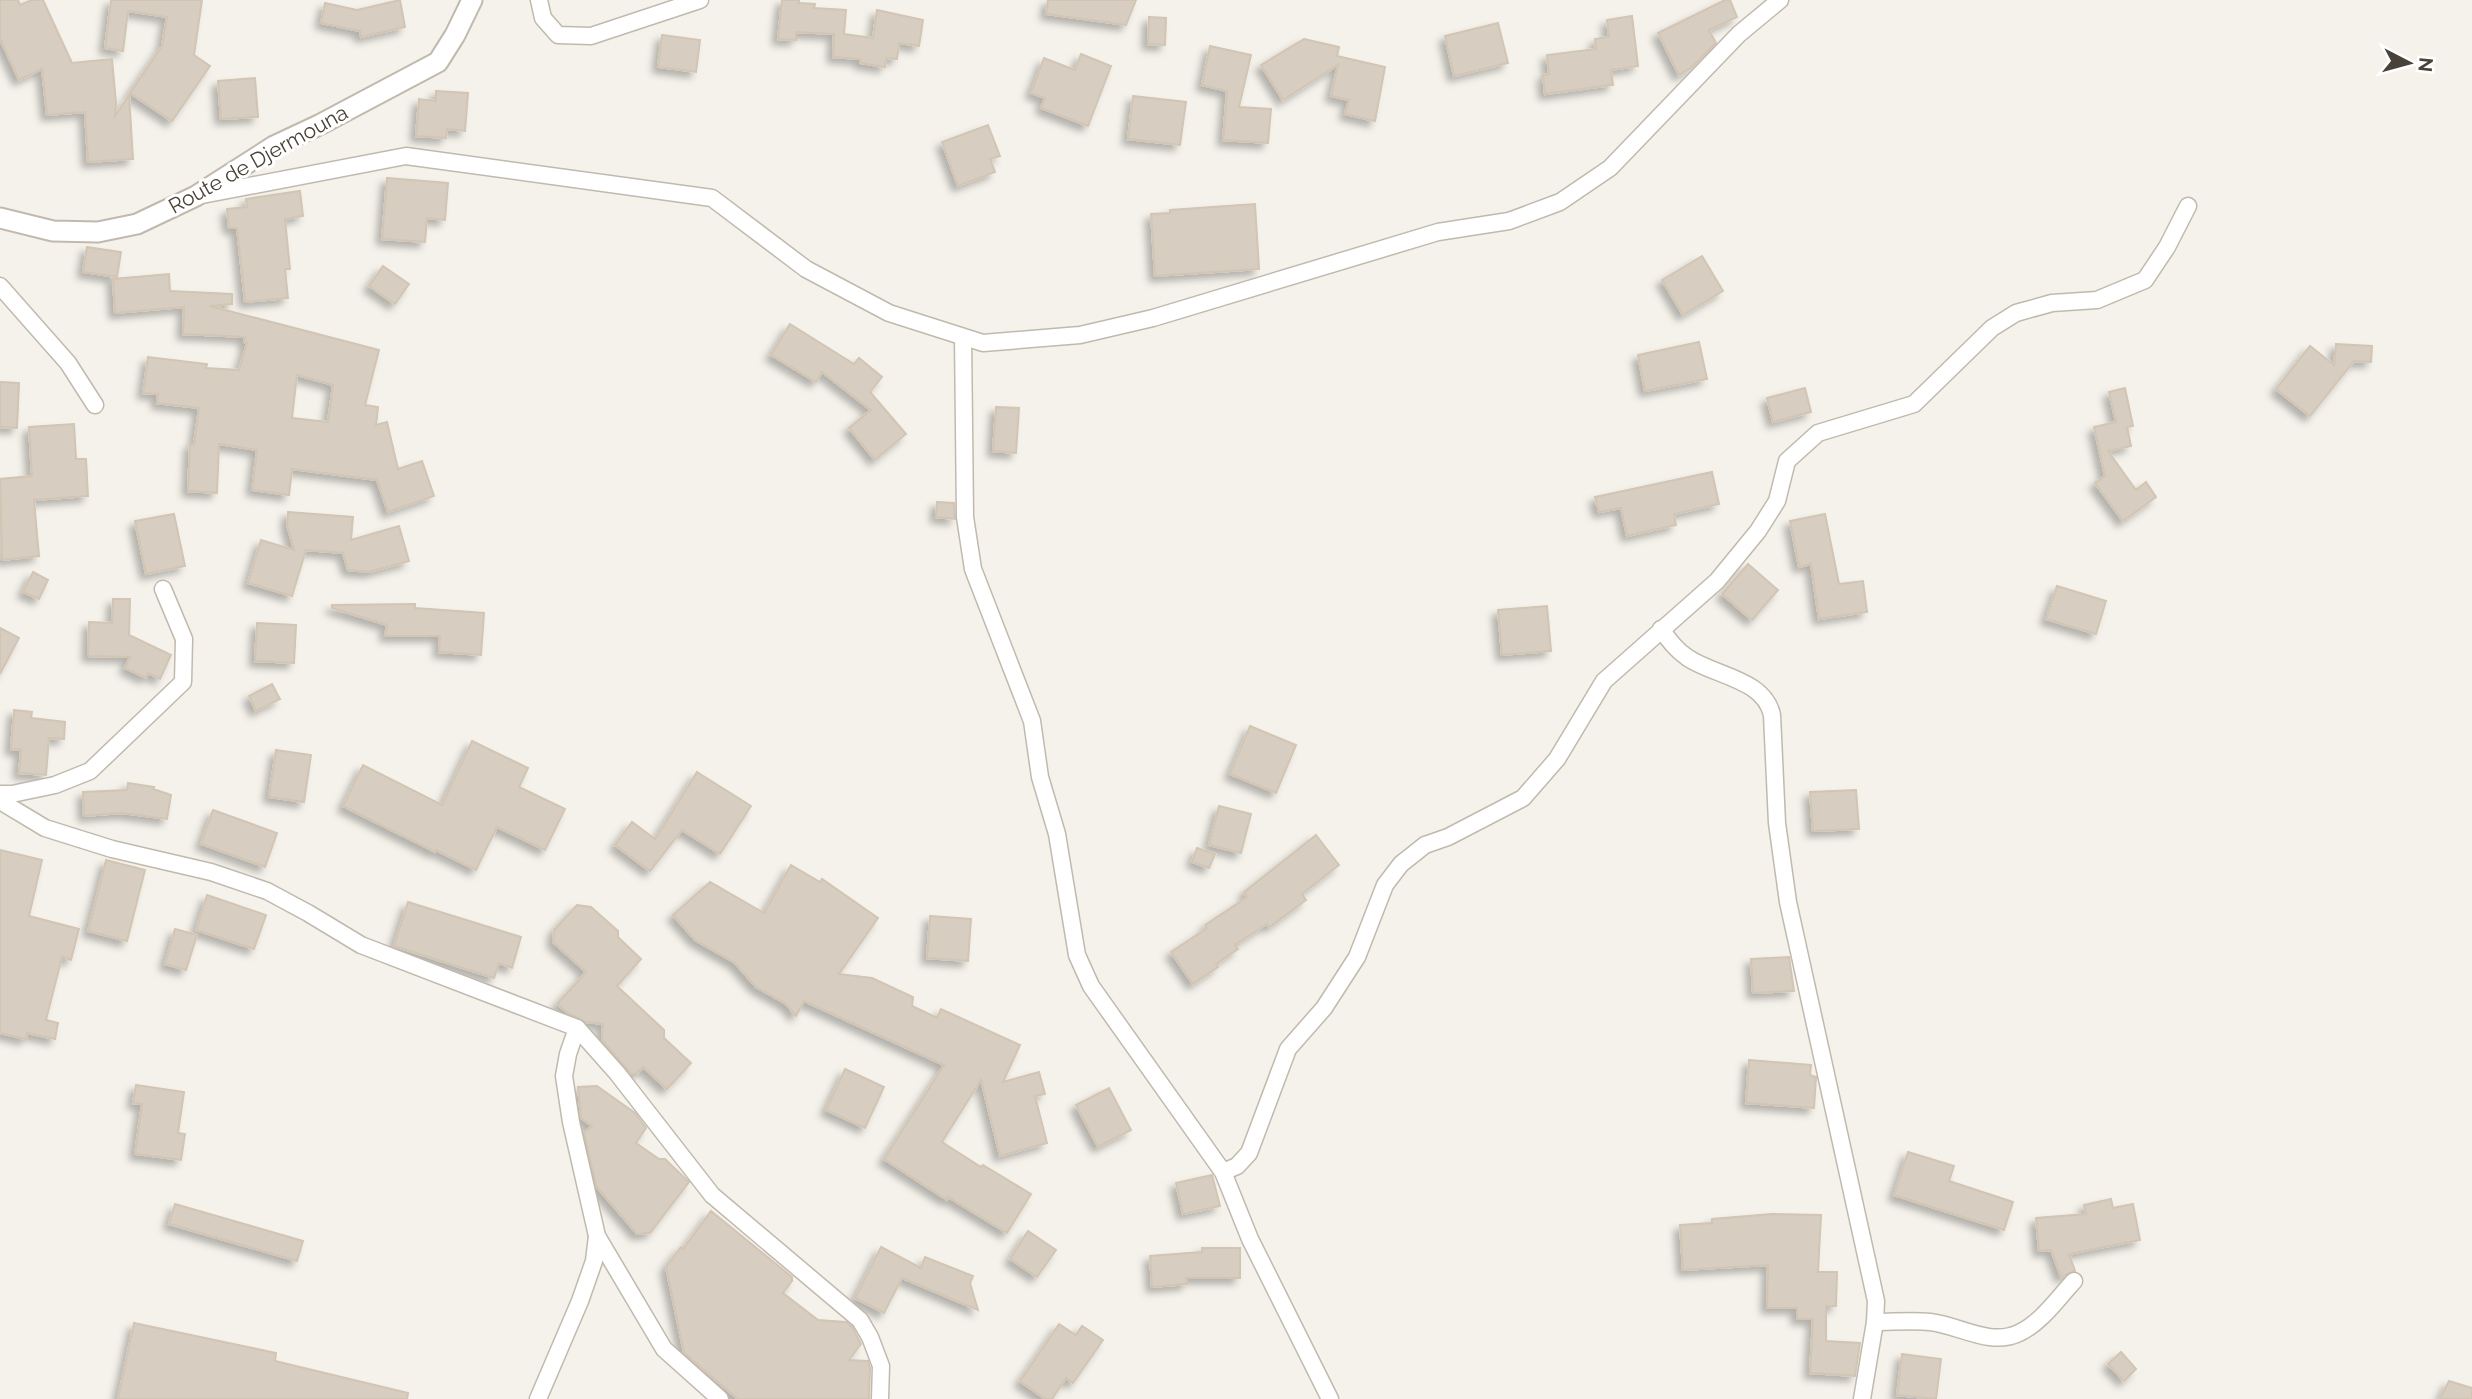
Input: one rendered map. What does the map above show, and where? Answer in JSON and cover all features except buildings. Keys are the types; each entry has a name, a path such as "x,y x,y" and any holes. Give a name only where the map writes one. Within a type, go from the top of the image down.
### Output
{"street":[{"name":"Route de Djermouna","path":"0,218 53,231 98,232 137,224 196,196 274,146 438,62 456,35 472,0"},
{"path":"539,0 543,18 558,35 591,36 700,0"},
{"path":"196,196 406,156 712,198 806,269 889,313 983,343 1080,335 1153,318 1438,232 1509,221 1560,202 1611,168 1739,34 1780,0"},
{"path":"1223,1172 1237,1166 1250,1153 1288,1049 1324,1008 1357,957 1385,885 1401,864 1425,845 1523,798 1557,759 1604,681 1717,581 1758,531 1777,502 1787,461 1818,433 1914,404 1993,328 2016,313 2052,303 2097,300 2145,280 2167,247 2188,206"},
{"path":"0,286 68,363 95,405"},
{"path":"963,337 965,517 973,569 1032,721 1040,777 1057,834 1077,955 1091,986 1223,1172 1250,1239 1330,1399"},
{"path":"0,794 55,785 90,771 183,682 184,639 163,589"},
{"path":"1661,629 1673,646 1689,659 1758,690 1770,704 1777,823 1788,902 1876,1301 1862,1399"},
{"path":"0,802 45,828 267,891 361,945 578,1028 617,1073 712,1195 860,1320 870,1336 881,1366 880,1399"},
{"path":"578,1028 568,1054 564,1076 570,1122 597,1236 664,1349 720,1399"},
{"path":"538,1399 580,1301 594,1261 597,1236"},
{"path":"1875,1322 1927,1322 1951,1326 1983,1337 2003,1338 2019,1334 2034,1324 2074,1281"}]}
